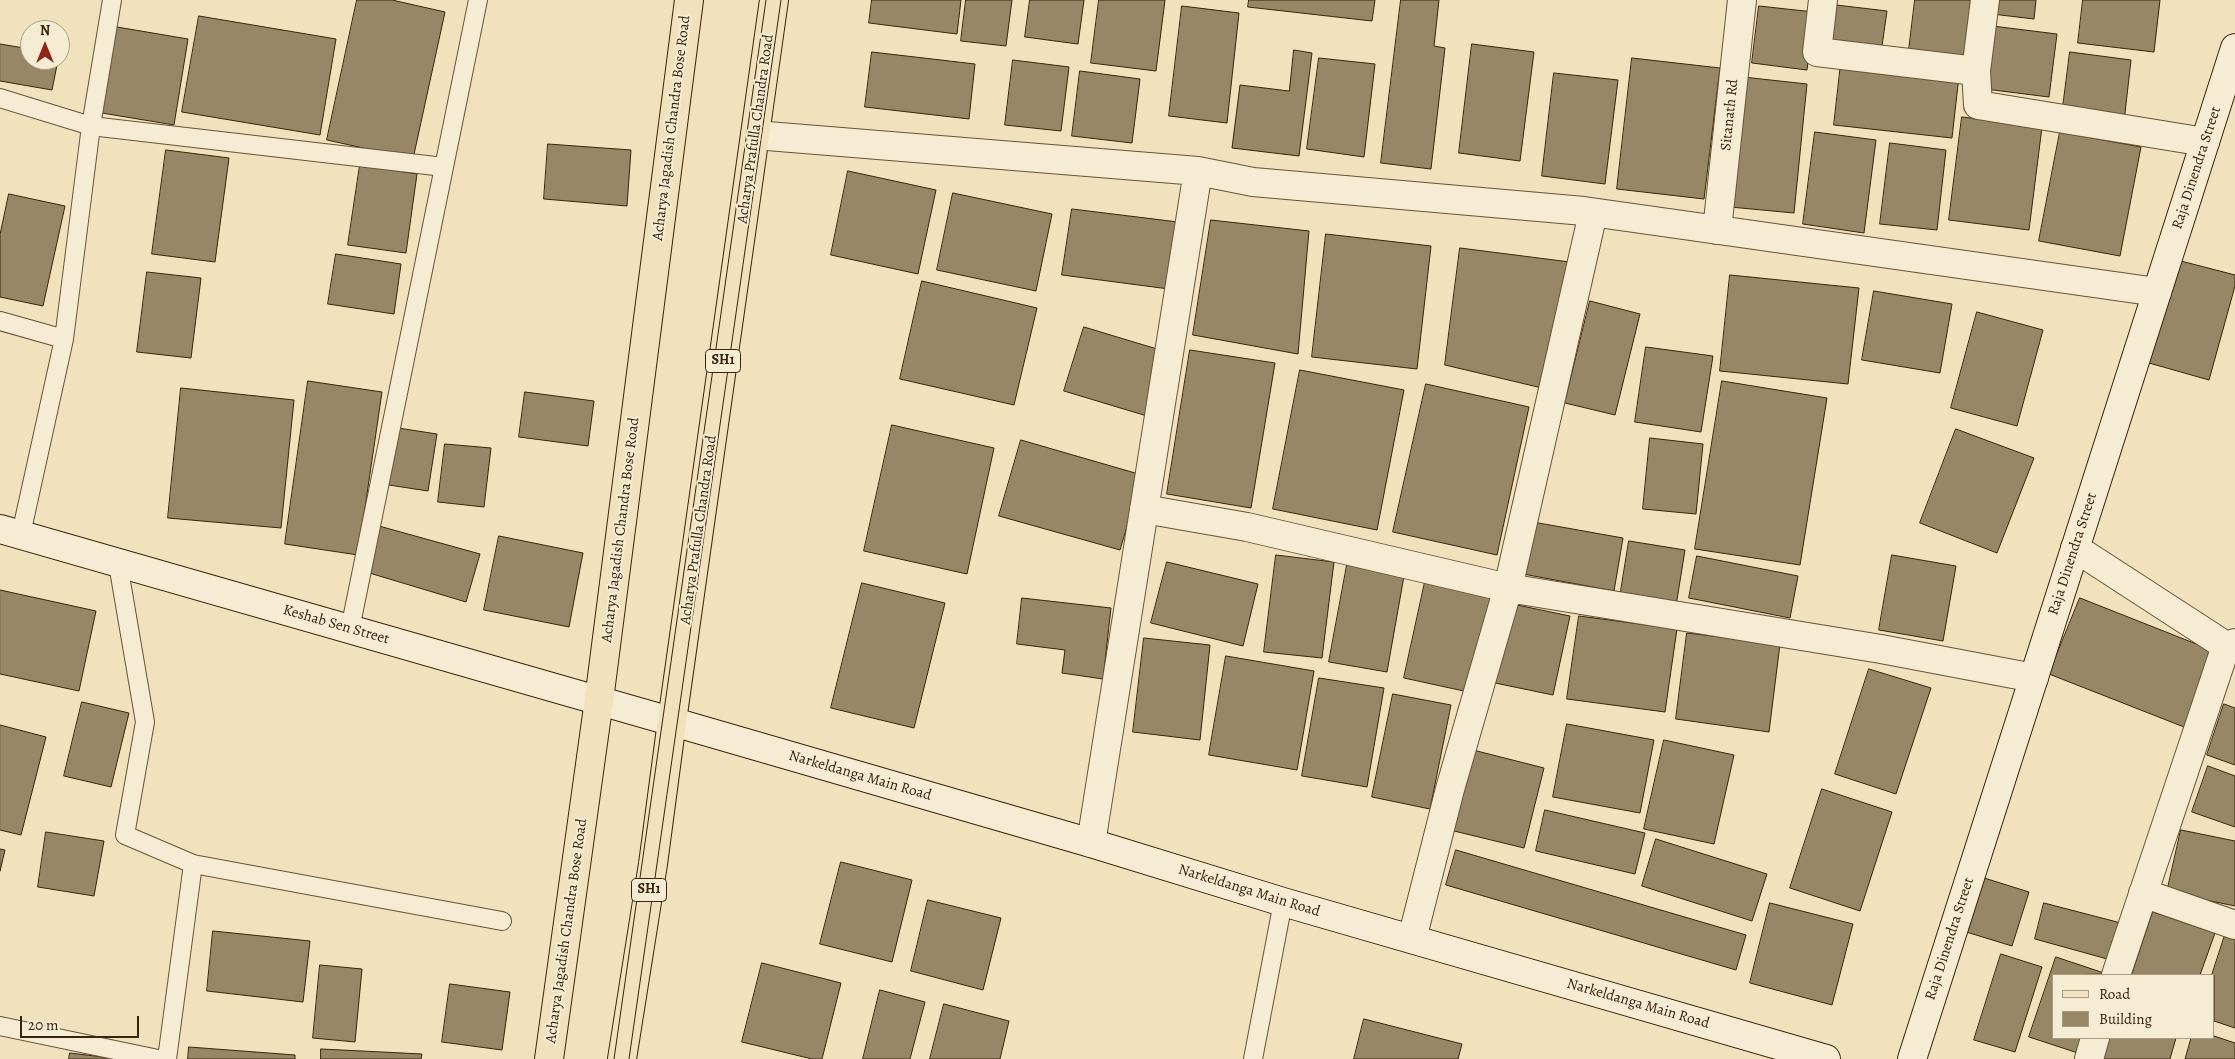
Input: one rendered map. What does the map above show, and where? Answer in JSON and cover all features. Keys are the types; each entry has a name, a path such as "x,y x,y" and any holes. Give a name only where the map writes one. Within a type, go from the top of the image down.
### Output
{"main road":[{"name":"Acharya Jagadish Chandra Bose Road","path":"549,1059 599,700 689,0"},
{"name":"Acharya Prafulla Chandra Road","path":"622,1059 653,864 774,0"}],"street":[{"name":"Sitanath Rd","path":"1717,230 1742,0"},
{"path":"1823,0 1817,52 1976,71"},
{"path":"1986,0 1976,71 1978,105 2205,142"},
{"name":"Raja Dinendra Street","path":"1912,1059 2235,48"},
{"path":"755,135 1198,171 1253,182 1593,212 2157,292"},
{"path":"1091,843 1198,171"},
{"path":"1412,938 1450,789 1508,588 1593,212"},
{"path":"1144,509 1247,527 1508,588 1881,649 2034,678"},
{"name":"Keshab Sen Street","path":"10,532 672,721"},
{"path":"2075,548 2231,644 2116,974"},
{"name":"Narkeldanga Main Road","path":"672,721 1091,843 1282,902 1826,1059"},
{"path":"2143,893 2235,925"},
{"path":"2089,1059 2095,1039"}],"lane":[{"path":"10,532 64,339 91,126 112,0"},
{"path":"350,629 393,409 478,0"},
{"path":"0,98 91,126 444,167"},
{"path":"0,320 64,339"},
{"path":"118,564 145,722 126,836 193,864 502,922"},
{"path":"166,1059 193,864"},
{"path":"1253,1059 1282,902"},
{"path":"0,1026 158,1059"}],"building":[{"path":"357,0 392,0 445,12 413,159 327,140"},
{"path":"872,0 961,0 957,34 869,23"},
{"path":"966,0 1012,0 1006,46 961,41"},
{"path":"1030,0 1084,0 1078,44 1025,37"},
{"path":"1099,0 1165,0 1156,71 1091,63"},
{"path":"1249,0 1375,0 1372,21 1248,7"},
{"path":"1401,0 1439,0 1434,46 1445,48 1431,169 1381,163"},
{"path":"1915,0 1978,0 1971,58 1909,50"},
{"path":"1993,0 2036,0 2034,19 1992,14"},
{"path":"2083,0 2160,0 2154,52 2078,43"},
{"path":"1828,4 1887,11 1882,46 1823,40"},
{"path":"1182,6 1239,13 1227,123 1169,116"},
{"path":"1759,6 1814,12 1807,70 1752,63"},
{"path":"199,16 336,39 320,135 182,112"},
{"path":"1992,26 2057,34 2049,97 1985,89"},
{"path":"117,27 188,39 174,125 102,113"},
{"path":"0,44 20,47 20,70 56,70 52,90 0,81"},
{"path":"1472,44 1534,52 1520,161 1459,153"},
{"path":"1294,50 1312,53 1299,156 1232,148 1240,85 1289,91"},
{"path":"872,52 975,64 969,119 865,107"},
{"path":"2070,52 2131,60 2124,122 2062,115"},
{"path":"1319,58 1375,64 1364,157 1307,149"},
{"path":"1632,58 1720,68 1704,199 1617,189"},
{"path":"1013,60 1069,67 1061,131 1005,125"},
{"path":"1841,63 1959,76 1952,138 1834,125"},
{"path":"1080,71 1140,79 1132,143 1072,136"},
{"path":"1554,73 1618,80 1605,184 1542,176"},
{"path":"1743,77 1807,84 1794,213 1730,207"},
{"path":"1962,117 2042,127 2029,230 1949,220"},
{"path":"1815,132 1876,140 1864,233 1803,224"},
{"path":"2060,132 2141,147 2120,256 2039,241"},
{"path":"1890,143 1946,150 1937,230 1880,224"},
{"path":"548,144 631,150 627,206 544,199"},
{"path":"166,150 229,158 215,262 152,254"},
{"path":"360,165 417,174 406,253 348,245"},
{"path":"848,171 936,190 918,274 831,255"},
{"path":"953,193 1052,214 1036,291 937,270"},
{"path":"9,194 65,206 43,306 0,297 0,235"},
{"path":"1072,209 1178,222 1169,289 1062,275"},
{"path":"1211,220 1309,231 1298,354 1193,335"},
{"path":"1326,234 1431,246 1417,369 1312,357"},
{"path":"1460,248 1570,262 1542,388 1445,365"},
{"path":"336,254 401,264 394,314 328,304"},
{"path":"2177,260 2235,275 2235,286 2209,380 2149,363"},
{"path":"147,272 201,278 191,358 137,352"},
{"path":"1730,275 1859,288 1848,384 1720,371"},
{"path":"922,281 1037,308 1014,405 900,379"},
{"path":"1874,291 1952,304 1940,373 1862,360"},
{"path":"1590,301 1640,314 1615,415 1565,403"},
{"path":"1977,312 2043,330 2017,426 1951,408"},
{"path":"1084,327 1167,352 1147,416 1064,391"},
{"path":"1646,347 1713,356 1701,432 1635,422"},
{"path":"1190,350 1275,363 1251,508 1167,494"},
{"path":"1300,370 1404,390 1377,530 1273,509"},
{"path":"308,381 382,392 358,555 285,544"},
{"path":"1722,381 1827,398 1800,565 1695,549"},
{"path":"1426,384 1529,407 1497,555 1393,532"},
{"path":"181,388 294,400 281,528 168,518"},
{"path":"525,392 594,401 588,446 519,437"},
{"path":"892,425 994,448 967,574 864,551"},
{"path":"398,428 437,434 428,491 389,485"},
{"path":"1956,429 2034,458 1997,553 1920,523"},
{"path":"1650,438 1703,444 1696,514 1643,509"},
{"path":"1021,440 1142,475 1120,550 999,516"},
{"path":"445,444 491,448 484,507 438,502"},
{"path":"1533,522 1623,538 1614,591 1523,574"},
{"path":"379,526 480,554 466,602 366,572"},
{"path":"499,536 583,553 569,627 484,610"},
{"path":"1629,541 1685,550 1676,606 1620,597"},
{"path":"1276,555 1334,562 1322,658 1264,652"},
{"path":"1892,555 1956,566 1943,641 1879,630"},
{"path":"1697,556 1798,576 1790,618 1689,598"},
{"path":"1167,562 1258,584 1243,646 1151,623"},
{"path":"1347,565 1404,576 1387,672 1329,662"},
{"path":"1425,582 1493,597 1473,693 1404,678"},
{"path":"862,583 945,603 914,728 831,708"},
{"path":"0,590 96,611 79,691 0,674"},
{"path":"1022,598 1111,608 1103,679 1062,673 1065,650 1017,644"},
{"path":"2080,598 2214,651 2184,727 2049,674"},
{"path":"1512,604 1570,616 1553,695 1495,683"},
{"path":"1579,616 1677,629 1665,712 1567,699"},
{"path":"1687,633 1780,644 1769,732 1676,719"},
{"path":"1144,638 1210,645 1200,740 1133,732"},
{"path":"1226,656 1314,671 1297,770 1209,755"},
{"path":"1869,669 1931,688 1896,794 1835,774"},
{"path":"1319,678 1384,688 1367,787 1302,776"},
{"path":"1393,694 1451,705 1430,809 1372,797"},
{"path":"82,702 129,713 111,787 64,776"},
{"path":"2224,704 2235,708 2235,765 2207,755"},
{"path":"1567,724 1654,740 1640,813 1553,797"},
{"path":"0,725 46,737 21,835 0,830"},
{"path":"1664,740 1734,755 1714,844 1644,829"},
{"path":"1469,749 1544,768 1524,848 1450,830"},
{"path":"2208,766 2235,776 2235,827 2192,812"},
{"path":"1822,789 1892,812 1860,911 1790,888"},
{"path":"1545,810 1645,833 1635,874 1536,851"},
{"path":"2181,830 2235,841 2235,906 2167,892"},
{"path":"46,832 104,841 94,896 38,887"},
{"path":"1656,839 1767,874 1752,921 1642,886"},
{"path":"0,849 5,850 0,871"},
{"path":"1456,850 1746,935 1736,970 1446,885"},
{"path":"841,862 912,880 892,962 820,944"},
{"path":"1981,877 2029,892 2012,946 1963,931"},
{"path":"928,900 1001,918 983,990 911,971"},
{"path":"1770,903 1853,924 1832,1005 1750,983"},
{"path":"2044,903 2121,923 2111,960 2035,939"},
{"path":"2153,912 2215,933 2200,974 2132,974"},
{"path":"213,931 310,941 303,1002 207,991"},
{"path":"2225,935 2235,939 2235,1028 2215,1021 2215,974 2212,974"},
{"path":"2001,954 2042,967 2015,1052 1974,1040"},
{"path":"2056,957 2107,974 2052,974 2052,1039 2086,1039 2081,1054 2029,1037"},
{"path":"762,963 841,983 822,1059 812,1059 742,1042"},
{"path":"320,965 362,969 355,1042 313,1038"},
{"path":"450,984 510,992 502,1050 442,1042"},
{"path":"880,990 925,1002 910,1059 863,1059"},
{"path":"944,1004 1009,1021 1000,1059 930,1059"},
{"path":"1364,1019 1462,1044 1458,1059 1354,1059"},
{"path":"2215,1036 2235,1043 2235,1059 2185,1059 2191,1039 2215,1039"},
{"path":"2109,1039 2176,1039 2170,1059 2102,1059"},
{"path":"189,1047 295,1055 295,1059 188,1059"},
{"path":"321,1049 422,1054 421,1059 321,1059"},
{"path":"70,1053 119,1059 69,1059"}],"tram line":[{"path":"614,1059 766,0"},
{"path":"629,1059 781,0"}]}
